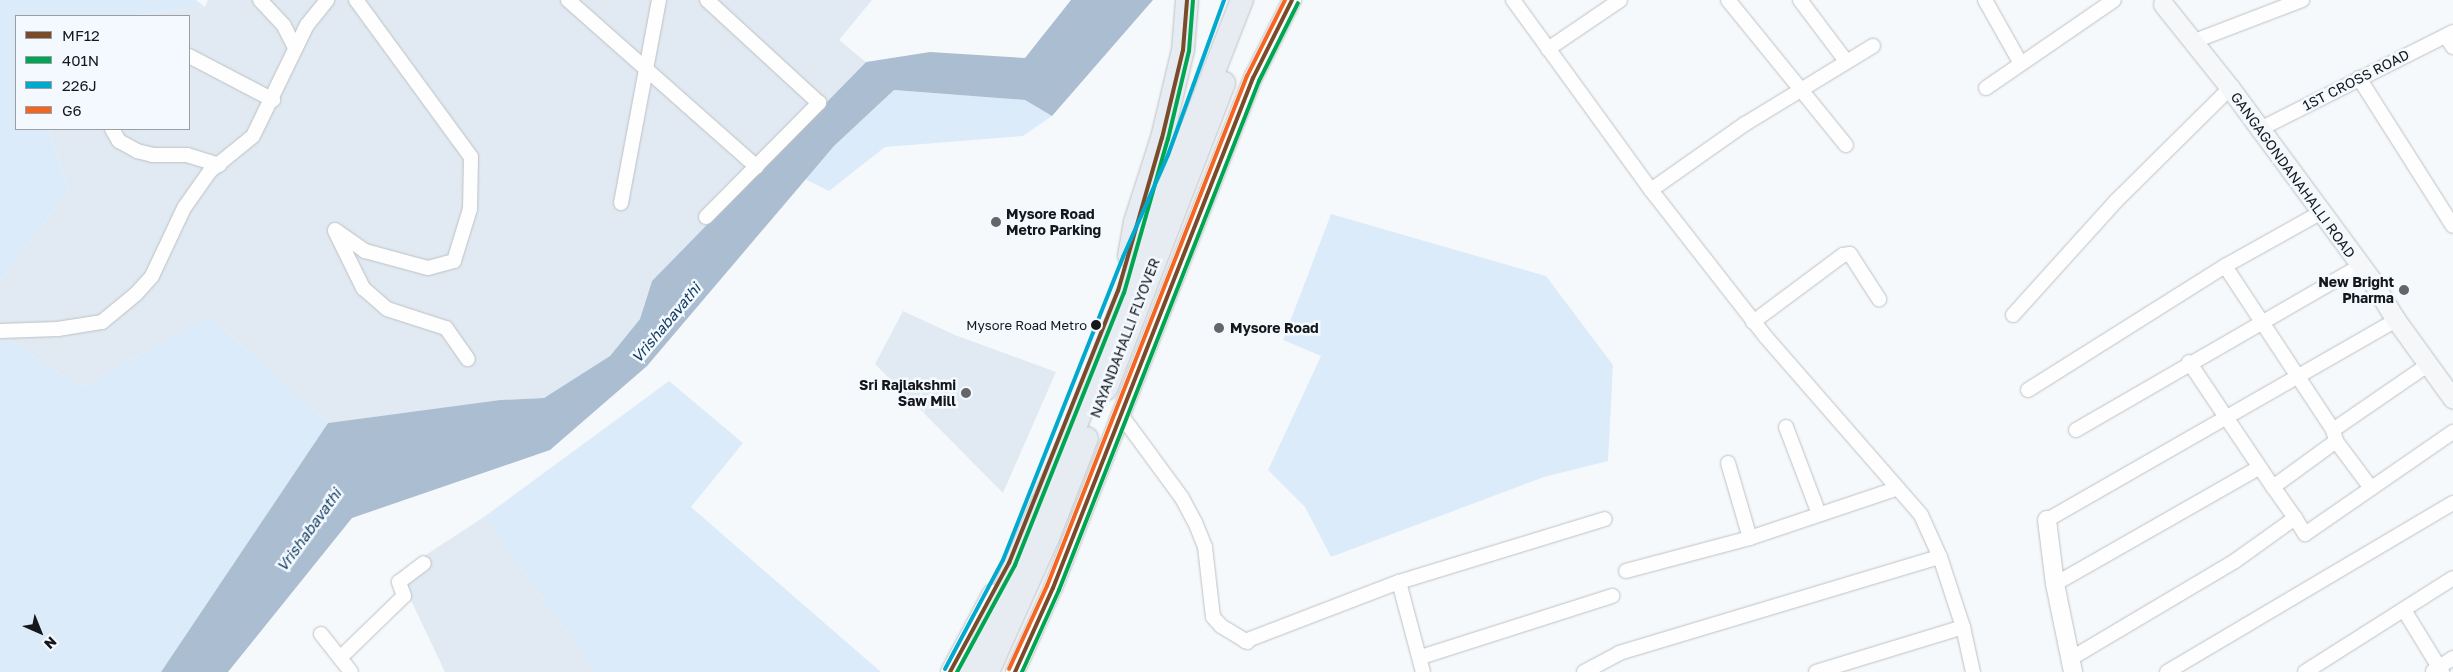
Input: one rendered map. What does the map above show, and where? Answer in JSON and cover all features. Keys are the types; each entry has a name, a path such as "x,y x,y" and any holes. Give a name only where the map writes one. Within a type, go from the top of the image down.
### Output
{"highway":[{"path":"1129,259 1135,222 1162,138 1183,50 1187,0"},
{"name":"NAYANDAHALLI FLYOVER","path":"987,661 1072,433 1242,0"},
{"name":"NAYANDAHALLI FLYOVER","path":"968,672 987,661 1048,538 1205,138 1254,0"}],"main road":[{"name":"GANGAGONDANAHALLI ROAD","path":"2160,1 2230,88 2360,266 2396,320 2451,391"}],"street":[{"path":"260,0 284,26 295,48"},
{"path":"0,331 86,326 102,322 116,314 152,276 184,208 210,171 220,165 252,136 272,100 306,25 327,0"},
{"path":"356,0 471,157 470,209 454,261 428,268 365,251 335,230 363,288 387,309 446,328 468,359"},
{"path":"568,0 757,167"},
{"path":"621,203 659,0"},
{"path":"706,217 819,103 707,0"},
{"path":"950,672 1008,563 1129,259 1174,157 1231,0"},
{"path":"1015,672 1036,632 1253,78 1292,0"},
{"path":"1513,0 1651,190 1753,322 1920,515 1940,557 1963,627 1973,672"},
{"path":"1548,49 1620,0"},
{"path":"1728,0 1846,145"},
{"path":"1800,0 1846,61"},
{"path":"1984,0 2021,64"},
{"path":"1986,88 2114,0"},
{"path":"2192,42 2302,0"},
{"name":"1ST CROSS ROAD","path":"2260,129 2358,78 2451,38"},
{"path":"1651,190 1800,89 1873,46"},
{"path":"190,57 272,100"},
{"path":"2358,78 2453,226"},
{"path":"2013,315 2116,201 2230,88"},
{"path":"113,130 119,141 137,151 153,155 187,155 220,165"},
{"path":"2028,390 2225,266 2320,213"},
{"path":"1753,322 1843,255 1850,254 1879,298"},
{"path":"2225,266 2260,322 2371,488"},
{"path":"2076,430 2190,362 2360,266"},
{"path":"2295,518 2235,561 2071,666 2055,584 2047,520 2227,419 2396,320"},
{"path":"2190,362 2258,468 2305,534 2453,432"},
{"path":"2273,487 2335,436 2429,364"},
{"path":"1121,415 1182,498 1195,522 1206,547 1213,617 1221,626 1247,641 1319,611 1399,582 1605,519"},
{"path":"1786,427 1819,514"},
{"path":"1728,463 1750,538"},
{"path":"2055,584 2258,468"},
{"path":"1626,571 1750,538 1896,489"},
{"path":"2167,672 2453,503"},
{"path":"1584,672 1619,653 1940,557"},
{"path":"340,658 404,596 399,582 424,563"},
{"path":"2305,672 2453,578"},
{"path":"1399,582 1421,657 1423,672"},
{"path":"1421,657 1612,596"},
{"path":"2404,610 2438,671 2453,658"},
{"path":"1816,672 1963,627"},
{"path":"321,634 351,672"}],"shaded area":[{"path":"0,0 196,0 205,7 137,15 15,15 15,130 48,130 69,189 0,282"},
{"path":"208,0 872,0 839,40 866,62 652,281 640,319 610,356 544,398 500,400 328,423 209,316 81,387 0,334 0,282 69,189 48,130 190,130 190,15 137,15 205,7"},
{"path":"894,90 1025,100 1052,116 1023,136 885,147 829,191 805,179 834,146"},
{"path":"1331,214 1546,276 1613,365 1608,461 1544,477 1331,557 1305,507 1268,470 1321,356 1283,340"},
{"path":"903,311 955,335 1056,372 1003,493 875,364"},
{"path":"209,316 328,423 161,672 0,672 0,334 81,387"},
{"path":"669,381 743,443 691,507 881,672 596,672 484,517"},
{"path":"484,517 596,672 445,672 398,573"}],"water":[{"name":"Vrishabavathi","path":"1071,0 1153,0 1052,116 1025,100 894,90 834,146 647,366 550,450 352,518 228,672 161,672 328,423 500,400 544,398 610,356 640,319 652,281 866,62 930,52 1025,58"}],"transit line":[{"name":"MF12","path":"950,672 1009,563 1118,291 1162,138 1183,50 1187,0"},
{"name":"401N","path":"957,672 1015,565 1124,293 1168,139 1189,51 1193,0"},
{"name":"226J","path":"945,669 1003,560 1123,257 1168,155 1224,0"},
{"name":"G6","path":"1009,669 1047,586 1247,76 1285,0"},
{"name":"MF12","path":"1015,672 1053,588 1253,78 1292,0"},
{"name":"401N","path":"1022,672 1059,590 1259,81 1298,3"}],"place":[{"name":"Mysore Road Metro Parking","path":"996,222"},
{"name":"New Bright Pharma","path":"2404,290"},
{"name":"Mysore Road Metro","path":"1096,325"},
{"name":"Mysore Road","path":"1219,328"},
{"name":"Sri Rajlakshmi Saw Mill","path":"966,393"}]}
